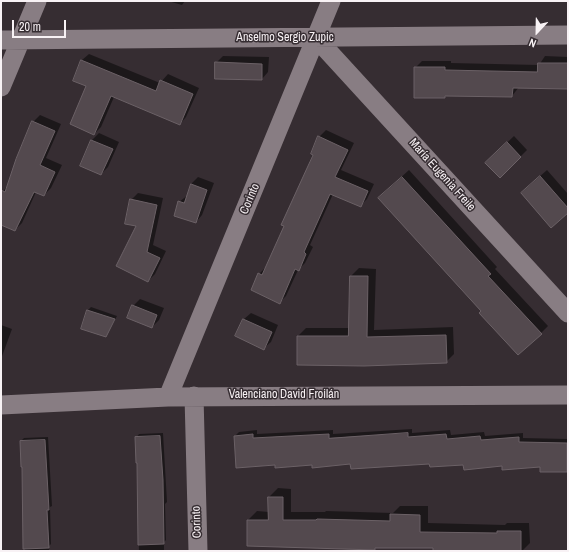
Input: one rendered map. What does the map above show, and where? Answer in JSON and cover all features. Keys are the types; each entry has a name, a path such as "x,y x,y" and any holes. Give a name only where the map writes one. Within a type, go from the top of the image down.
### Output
{"street":[{"path":"1,87 37,1"},
{"name":"Corinto","path":"168,397 331,1"},
{"name":"Anselmo Sergio Zupic","path":"1,40 568,36"},
{"name":"María Eugenia Freile","path":"316,38 568,313"},
{"name":"Valenciano David Froilán","path":"1,405 194,396 568,395"},
{"name":"Corinto","path":"194,396 198,551"}],"building":[{"path":"81,60 156,91 160,80 193,94 180,125 111,96 94,135 70,124 86,86 73,81"},
{"path":"215,62 262,64 262,80 215,79"},
{"path":"538,63 568,63 568,89 513,88 512,97 445,96 445,98 414,98 414,67 445,67 445,70 537,72"},
{"path":"32,121 55,131 40,165 55,172 44,196 34,192 15,231 1,225 1,190 5,192 16,159"},
{"path":"318,136 348,150 335,177 368,191 361,207 330,194 304,252 306,254 299,271 295,269 280,304 251,290 258,273 262,275 284,226 281,225 313,155 311,154"},
{"path":"91,140 113,149 101,175 80,166"},
{"path":"507,142 521,157 500,178 485,163"},
{"path":"540,176 568,208 568,213 551,228 521,193"},
{"path":"402,177 491,274 488,276 542,334 518,355 479,313 481,311 378,198"},
{"path":"191,184 207,190 196,223 174,216 178,201 184,203"},
{"path":"130,199 157,205 147,252 160,258 148,282 116,266 136,226 125,224"},
{"path":"350,276 368,276 367,337 446,335 447,363 364,366 297,365 297,336 348,336"},
{"path":"132,305 157,315 152,328 127,318"},
{"path":"87,310 115,319 106,337 81,329"},
{"path":"243,319 272,332 264,350 235,336"},
{"path":"408,433 408,437 446,434 447,439 480,436 481,440 519,437 519,442 567,443 567,472 540,472 540,467 502,470 502,466 464,470 463,465 430,467 429,464 351,469 350,464 312,468 312,465 275,468 275,465 236,468 234,436 253,434 253,438 329,434 329,438"},
{"path":"160,436 163,480 164,544 138,545 137,463 135,437"},
{"path":"45,440 49,510 47,510 49,548 23,549 22,467 20,441"},
{"path":"268,497 283,497 283,520 317,519 390,521 390,514 420,515 420,532 497,533 497,531 521,531 521,551 433,551 433,548 375,548 375,550 247,546 247,520 268,520"}]}
